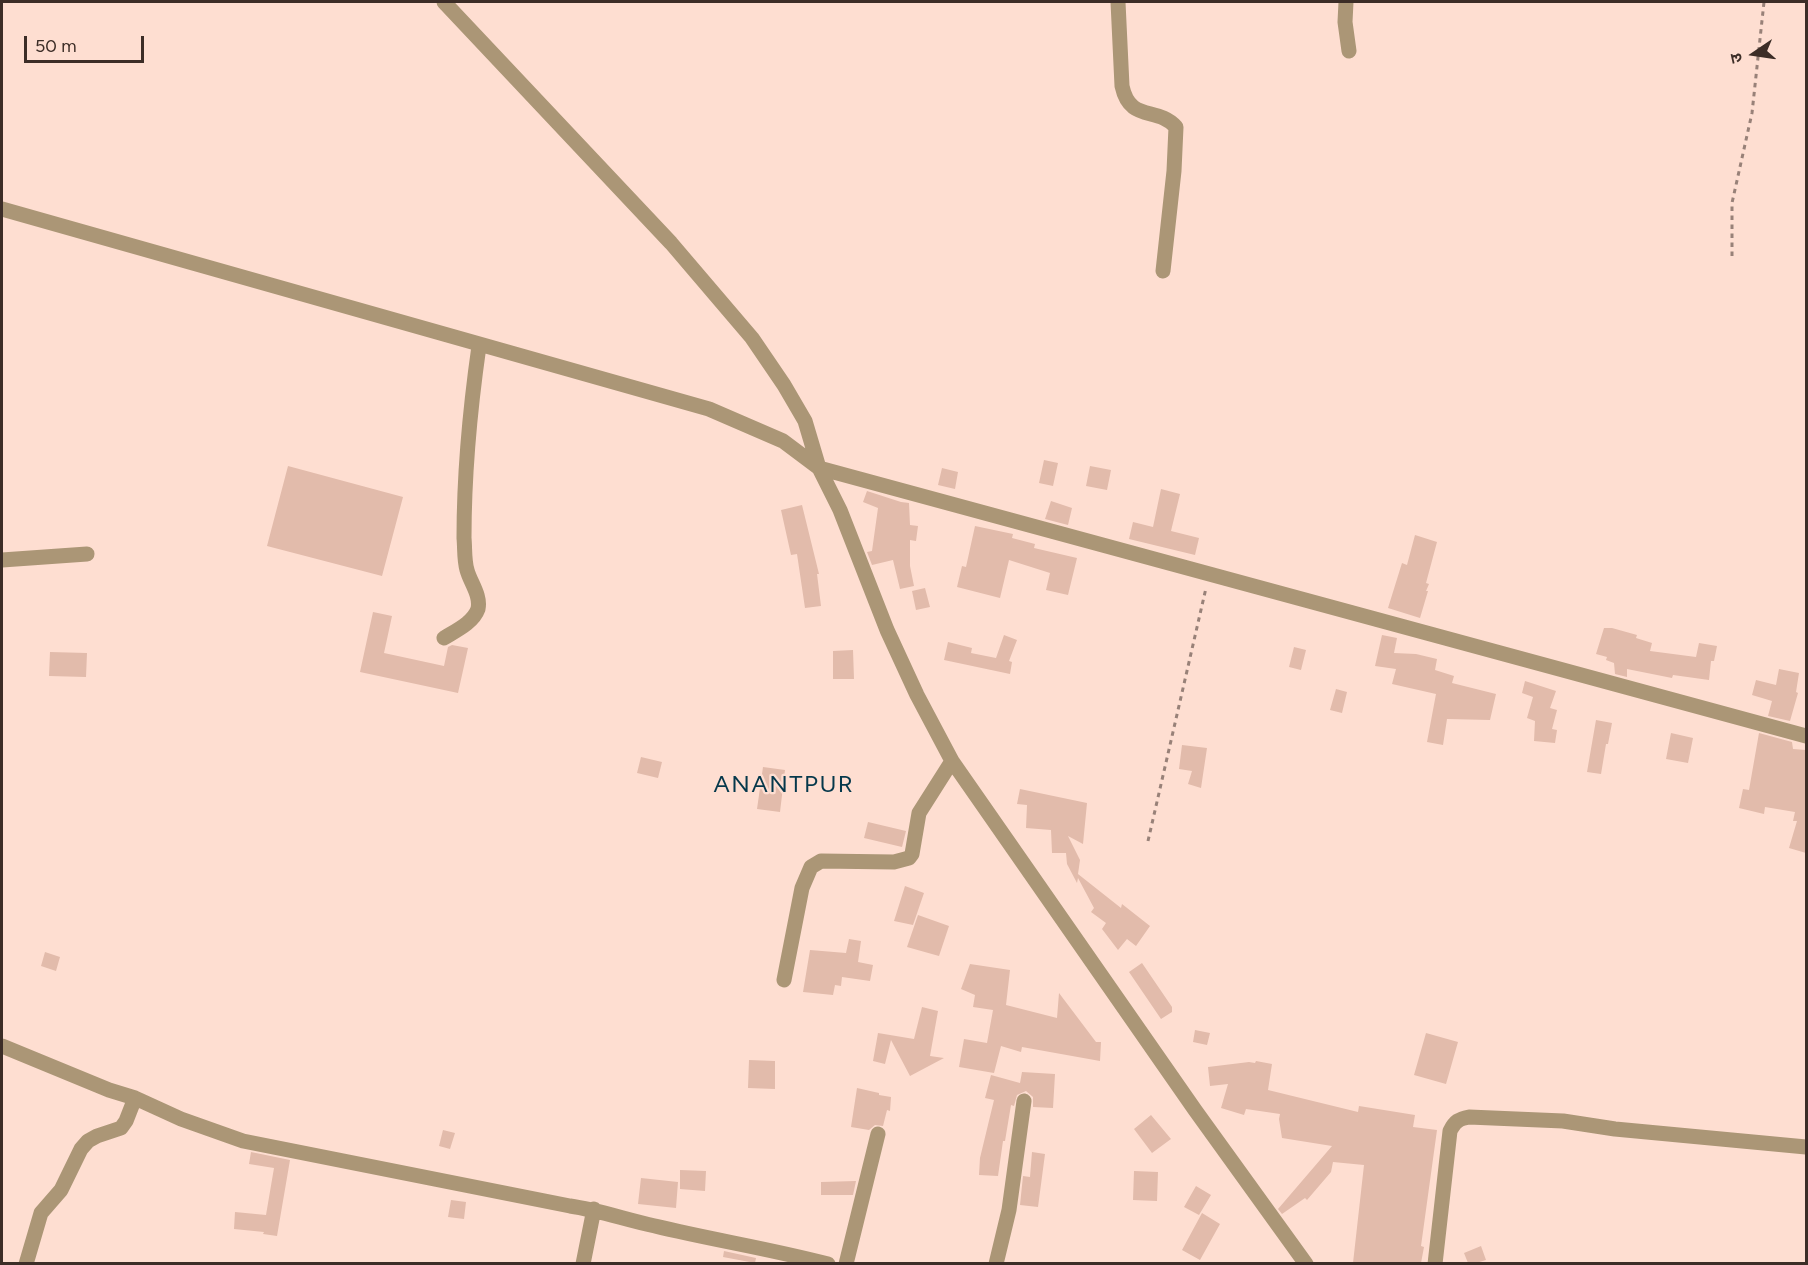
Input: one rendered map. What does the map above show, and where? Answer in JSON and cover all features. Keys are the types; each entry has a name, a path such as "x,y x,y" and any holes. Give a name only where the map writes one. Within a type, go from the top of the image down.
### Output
{"street":[{"path":"444,2 671,243 752,338 805,421 819,468 840,510 887,630 917,695 952,761 1195,1110 1306,1263"},
{"path":"1118,2 1122,86 1125,99 1130,106 1140,112 1171,122 1176,127 1174,171 1163,271"},
{"path":"1346,2 1345,22 1349,51"},
{"path":"2,209 478,346 709,409 783,441 819,468 1806,736"},
{"path":"444,638 474,616 478,606 478,597 468,577 464,538 471,397 478,346"},
{"path":"2,560 87,554"},
{"path":"784,980 802,888 811,867 821,861 894,862 909,858 912,854 919,813 952,761"},
{"path":"2,1046 109,1090 135,1098 181,1119 243,1141 594,1209 654,1226 828,1263"},
{"path":"26,1263 41,1213 61,1190 81,1149 97,1136 121,1128 135,1098"},
{"path":"996,1263 1009,1210 1024,1101"},
{"path":"1435,1263 1450,1131 1454,1123 1460,1119 1469,1117 1563,1121 1806,1147"},
{"path":"846,1263 878,1134"},
{"path":"583,1263 594,1209"}],"path":[{"path":"1732,256 1732,203 1752,113 1764,2"},
{"path":"1148,841 1209,574"}],"building":[{"path":"1044,460 1058,463 1053,486 1039,483"},
{"path":"288,466 403,497 382,576 267,546"},
{"path":"1090,466 1111,470 1107,490 1086,486"},
{"path":"942,468 958,472 955,489 938,485"},
{"path":"1161,489 1180,494 1171,531 1199,538 1195,555 1129,539 1133,522 1153,527"},
{"path":"867,491 909,503 910,525 918,526 916,541 910,540 910,566 914,586 900,589 893,560 872,565 867,552 872,551 878,508 863,502"},
{"path":"1051,501 1072,508 1068,525 1045,519"},
{"path":"802,505 819,574 817,574 821,606 805,608 797,554 791,555 781,510"},
{"path":"975,526 1013,534 1012,538 1035,544 1034,548 1077,558 1068,595 1046,590 1050,573 1009,560 1000,598 957,587 962,566 966,567"},
{"path":"1415,535 1437,542 1426,583 1429,584 1426,591 1428,591 1420,618 1388,608 1402,563 1407,565"},
{"path":"925,588 930,607 916,610 912,591"},
{"path":"373,612 392,616 384,653 444,666 448,647 452,645 468,648 458,693 360,672"},
{"path":"1604,628 1637,635 1636,638 1652,643 1650,651 1696,657 1699,643 1717,646 1714,661 1711,661 1709,680 1673,675 1672,678 1627,669 1627,677 1615,674 1614,663 1606,660 1607,657 1596,654"},
{"path":"1004,635 1017,640 1009,661 1012,662 1010,674 944,660 948,642 972,648 971,653 996,658"},
{"path":"1382,635 1397,638 1394,653 1416,654 1437,659 1435,670 1454,676 1452,683 1496,694 1490,720 1447,719 1443,745 1427,742 1436,694 1392,684 1396,669 1375,666"},
{"path":"1294,647 1306,650 1301,670 1289,667"},
{"path":"853,650 854,679 833,679 833,651"},
{"path":"50,652 87,653 86,677 49,676"},
{"path":"1779,669 1799,673 1796,692 1798,693 1790,721 1768,716 1772,701 1752,695 1756,680 1776,685"},
{"path":"1525,681 1556,691 1550,708 1557,710 1552,729 1557,730 1555,743 1534,741 1535,721 1527,718 1533,697 1522,693"},
{"path":"1336,689 1347,692 1342,713 1330,710"},
{"path":"1596,720 1612,723 1601,774 1587,772"},
{"path":"1671,733 1693,738 1688,763 1666,759"},
{"path":"1759,733 1792,742 1793,749 1806,750 1806,853 1789,848 1797,821 1793,821 1795,812 1765,807 1764,814 1739,808 1743,789 1749,790"},
{"path":"1182,745 1207,748 1201,788 1188,784 1192,771 1179,769"},
{"path":"641,757 662,762 658,778 637,773"},
{"path":"763,767 785,770 780,812 757,809"},
{"path":"1020,789 1087,803 1083,844 1068,836 1080,860 1078,874 1121,908 1122,904 1150,926 1136,946 1127,939 1118,950 1102,929 1106,923 1091,912 1094,908 1078,878 1077,883 1067,864 1066,853 1052,853 1051,830 1026,828 1027,805 1017,804"},
{"path":"868,822 906,831 902,847 864,838"},
{"path":"905,886 924,893 913,925 894,921"},
{"path":"918,915 949,926 939,956 907,947"},
{"path":"849,939 861,941 858,962 873,965 870,981 842,977 841,986 835,985 833,995 803,992 810,950 846,953"},
{"path":"45,952 60,957 56,971 41,966"},
{"path":"1142,963 1172,1007 1172,1012 1161,1019 1129,972"},
{"path":"970,964 1010,970 1006,1005 1057,1018 1059,993 1096,1042 1101,1042 1100,1061 1022,1047 1021,1052 1001,1046 994,1073 959,1067 964,1039 987,1043 993,1010 973,1007 975,995 961,989"},
{"path":"922,1007 938,1011 930,1056 944,1058 910,1076 891,1040 885,1064 873,1061 878,1033 914,1039"},
{"path":"1195,1030 1210,1033 1207,1045 1193,1042"},
{"path":"1426,1033 1458,1042 1446,1084 1414,1075"},
{"path":"749,1060 775,1061 775,1089 748,1088"},
{"path":"1256,1061 1272,1064 1268,1090 1358,1112 1359,1106 1415,1115 1413,1127 1437,1130 1421,1246 1424,1247 1421,1263 1353,1263 1364,1165 1333,1162 1331,1172 1307,1200 1305,1198 1282,1214 1278,1209 1332,1146 1282,1138 1280,1114 1246,1109 1244,1115 1221,1108 1228,1084 1210,1086 1208,1067 1255,1063"},
{"path":"1022,1072 1055,1074 1053,1108 1033,1107 1033,1097 1026,1091 1017,1095 1014,1106 1011,1105 998,1176 979,1175 980,1158 994,1100 985,1098 991,1075 1020,1083"},
{"path":"857,1088 891,1097 890,1111 887,1110 883,1126 875,1125 869,1130 851,1127"},
{"path":"1151,1115 1171,1139 1152,1153 1134,1129"},
{"path":"443,1130 455,1133 450,1149 439,1146"},
{"path":"251,1152 290,1160 277,1236 263,1234 264,1232 234,1229 235,1212 266,1215 274,1168 249,1164"},
{"path":"1032,1152 1045,1154 1038,1207 1020,1205 1023,1176 1030,1177"},
{"path":"680,1170 706,1171 705,1191 680,1189"},
{"path":"1134,1171 1158,1172 1157,1201 1133,1200"},
{"path":"641,1178 678,1182 676,1208 638,1204"},
{"path":"856,1181 853,1195 821,1195 821,1182"},
{"path":"1196,1186 1211,1195 1199,1215 1184,1207"},
{"path":"451,1200 466,1202 464,1219 448,1217"},
{"path":"1202,1213 1220,1224 1200,1260 1182,1250"},
{"path":"1481,1246 1486,1260 1468,1263 1464,1253"},
{"path":"724,1251 756,1258 755,1263 723,1257"}],"district":[{"name":"ANANTPUR","path":"784,785"}]}
